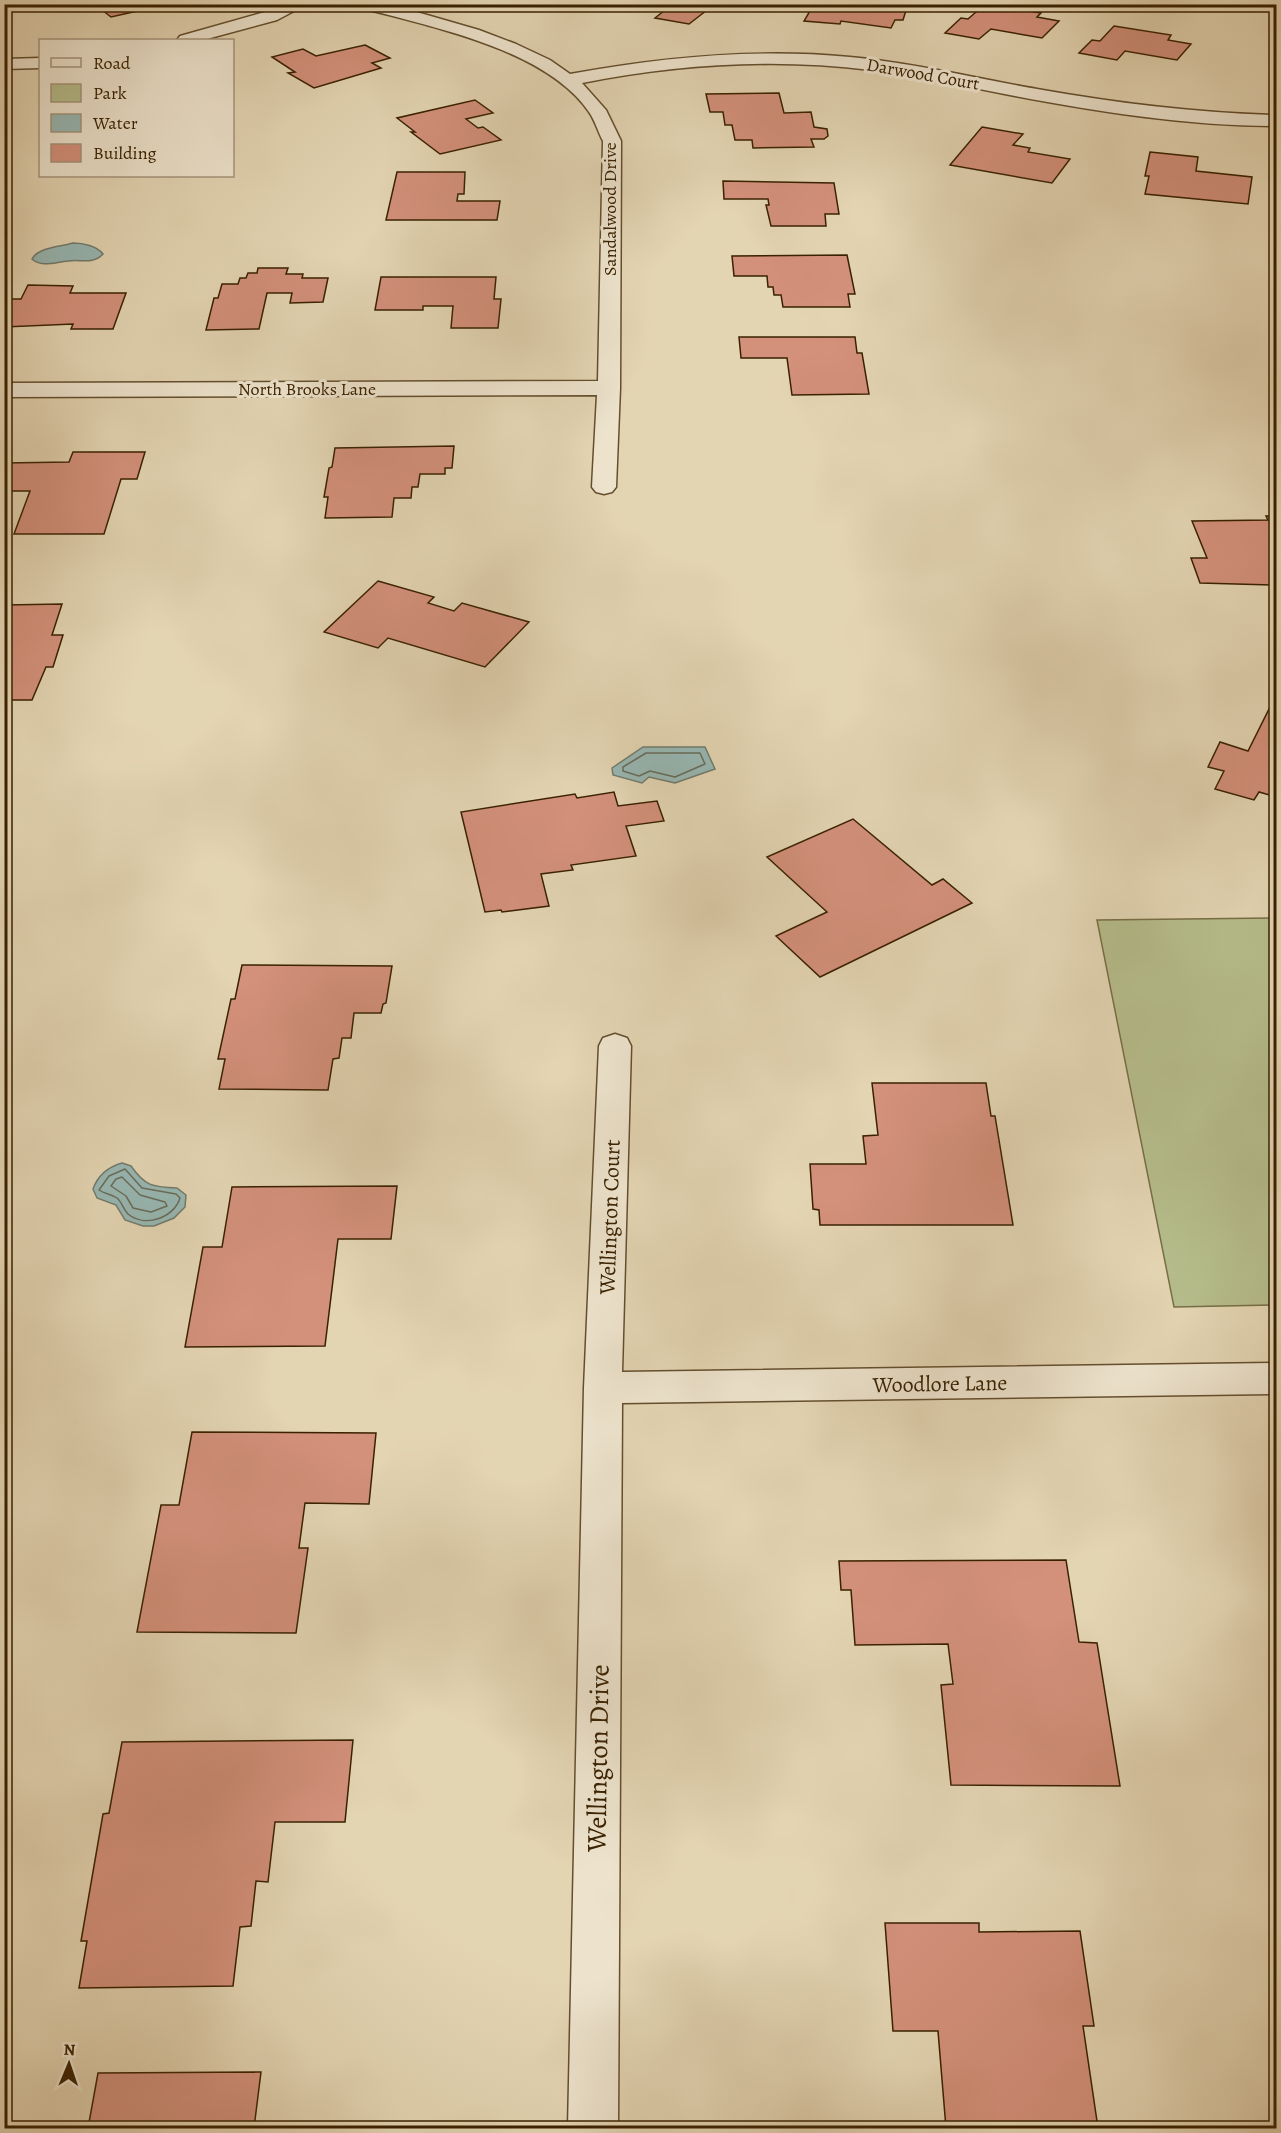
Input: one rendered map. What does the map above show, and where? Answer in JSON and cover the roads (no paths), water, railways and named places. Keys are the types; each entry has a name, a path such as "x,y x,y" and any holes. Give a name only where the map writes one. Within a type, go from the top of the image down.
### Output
{"street":[{"path":"190,39 271,16 299,4"},
{"name":"Sandalwood Drive","path":"368,4 495,42 536,60 568,80 597,108 608,127 612,141 609,388 604,487"},
{"name":"Darwood Court","path":"568,80 684,61 749,57 805,58 892,67 1122,108 1276,121"},
{"path":"4,64 39,63"},
{"name":"North Brooks Lane","path":"4,390 609,388"},
{"name":"Wellington Court","path":"603,1388 615,1046"},
{"name":"Woodlore Lane","path":"603,1388 1276,1379"},
{"name":"Wellington Drive","path":"593,2128 603,1388"}],"water":[{"path":"73,243 90,246 103,254 91,261 49,264 32,259 44,250"},
{"path":"643,747 705,747 715,769 675,783 649,777 642,783 613,775 612,768"},
{"path":"122,1163 131,1166 141,1178 150,1184 177,1188 186,1195 185,1207 174,1218 154,1226 143,1226 125,1220 116,1205 97,1198 93,1189 104,1172"}]}
